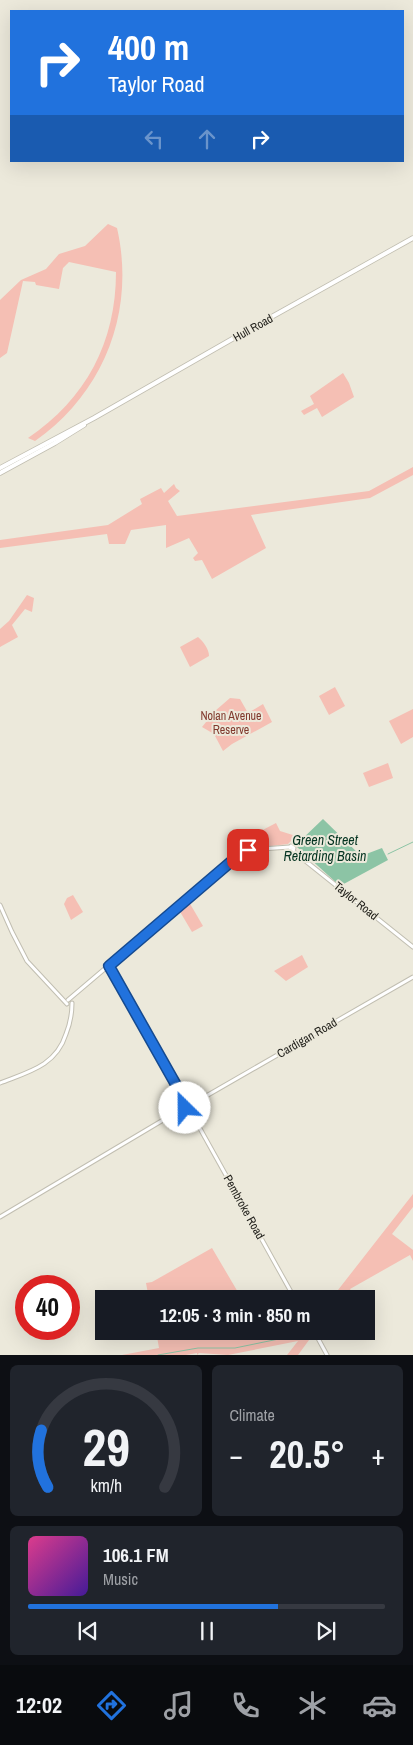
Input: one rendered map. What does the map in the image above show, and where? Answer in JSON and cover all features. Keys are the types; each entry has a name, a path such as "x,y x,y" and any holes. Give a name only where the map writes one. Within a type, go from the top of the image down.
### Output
{"main road":[{"name":"Hull Road","path":"0,468 94,418 413,238"},
{"name":"Hull Road","path":"0,473 56,443 94,418"}],"street":[{"name":"Taylor Road","path":"0,1083 37,1068 53,1058 64,1040 71,1018 72,1009 68,1002 240,854 248,850 292,849 413,947"},
{"path":"0,905 27,961 68,1002"},
{"name":"Pembroke Road","path":"109,966 290,1290"},
{"name":"Cardigan Road","path":"0,1217 413,977"},
{"path":"319,1340 327,1355"}],"green space":[{"path":"108,224 117,228 122,259 122,290 118,319 109,348 96,374 80,399 59,421 35,441 28,438 48,423 66,405 94,367 110,322 115,298 116,272 69,262 63,268 59,289 36,285 35,282 23,281 7,353 0,358 0,300 21,280 46,269 59,254 85,246"},
{"path":"343,373 354,397 322,417 317,408 304,415 301,411 314,404 310,396"},
{"path":"413,467 413,475 370,498 251,515 266,548 212,579 202,560 195,561 193,558 198,553 189,538 166,548 166,525 131,530 125,544 109,544 107,534 0,548 0,540 108,525 142,504 140,499 161,488 164,493 174,484 180,491 168,501 177,516 369,491"},
{"path":"27,595 34,598 32,612 25,609 12,625 18,637 0,647 0,629 9,621"},
{"path":"198,637 205,645 209,656 190,667 180,647"},
{"path":"335,687 345,706 329,715 319,696"},
{"name":"Nolan Avenue Reserve","path":"230,698 240,699 248,713 263,704 272,722 223,751 214,734 202,727 215,711"},
{"path":"413,709 413,737 401,744 389,721"},
{"path":"388,763 393,778 369,787 363,773"},
{"path":"276,823 280,831 296,836 288,844 240,851 236,844"},
{"path":"73,895 83,912 71,920 64,904 67,898"},
{"path":"189,902 203,926 192,932 179,910"},
{"path":"302,955 308,967 286,981 274,971"},
{"path":"413,1194 413,1207 392,1234 413,1250 413,1261 410,1255 351,1290 338,1290"},
{"path":"212,1248 237,1290 147,1290 146,1283 152,1282"},
{"path":"158,1340 309,1340 298,1355 287,1355 298,1341 228,1355 199,1353 197,1355 197,1353 186,1355 122,1355 159,1348"}],"water":[{"name":"Green Street Retarding Basin","path":"323,819 361,856 382,848 388,860 340,886 297,847 299,842"}],"waterway":[{"path":"388,854 413,842"},
{"path":"158,1355 198,1348 235,1348 274,1340"}],"route":[{"path":"185,1108 184,1099 109,966 240,854 248,850"}]}
